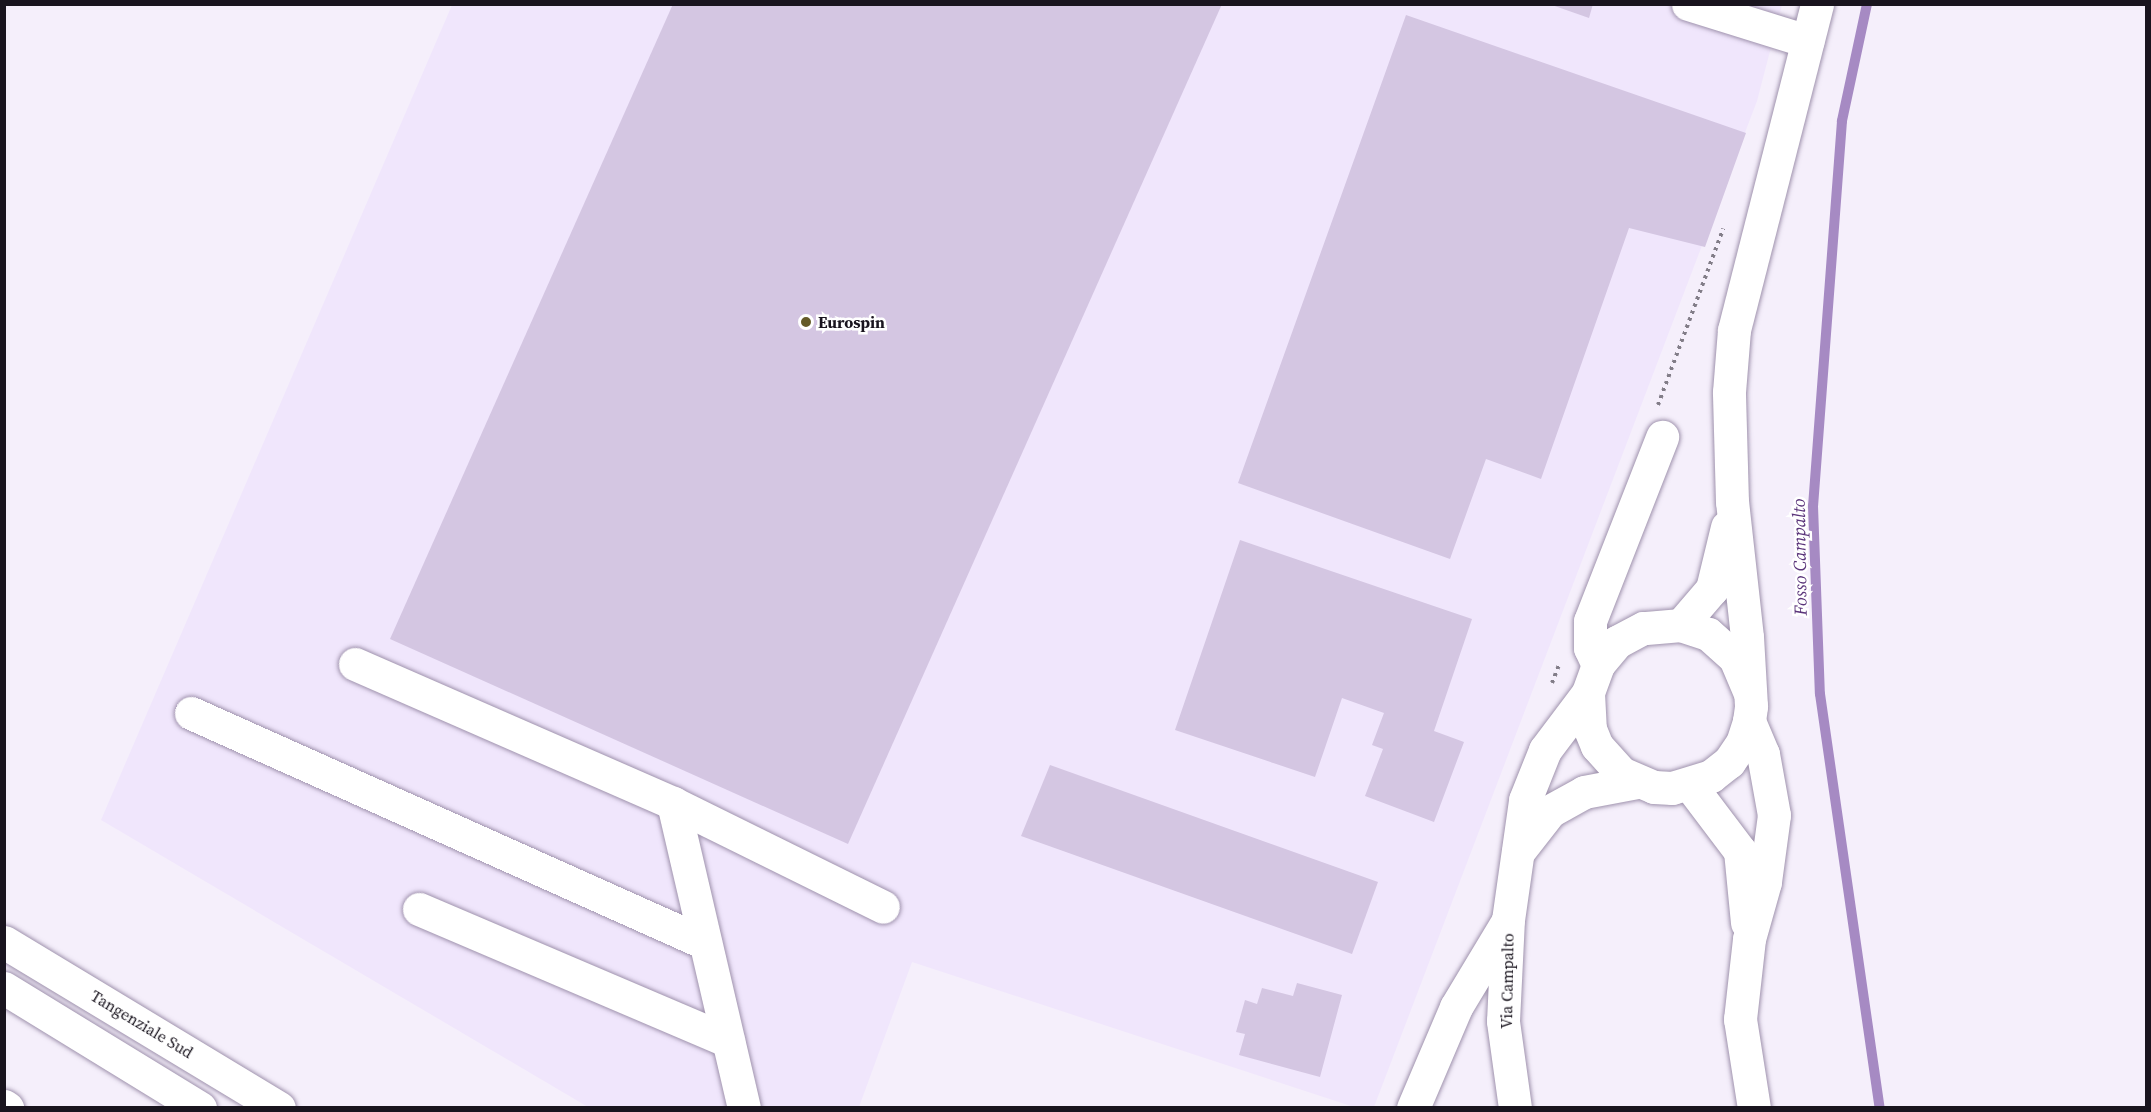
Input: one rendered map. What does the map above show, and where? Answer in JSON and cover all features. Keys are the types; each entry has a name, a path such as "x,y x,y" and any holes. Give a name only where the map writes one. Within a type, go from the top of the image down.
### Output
{"main road":[{"path":"1688,4 1808,41"},
{"path":"1662,437 1590,621 1593,679 1590,729 1597,746 1621,773 1637,782 1663,788 1690,785 1711,776 1729,762 1742,743 1749,706 1732,502 1729,392 1734,330 1817,4"},
{"path":"1681,625 1712,590 1732,502"},
{"path":"1593,679 1630,634 1662,625 1681,625 1723,645 1735,658 1763,754 1774,815 1765,882 1749,939 1740,1019 1754,1107"},
{"path":"355,664 673,803 883,907"},
{"name":"Via Campalto","path":"1515,1107 1503,1021 1508,920 1525,800 1545,750 1593,679"},
{"path":"191,713 705,943"},
{"path":"1516,854 1550,811 1584,792 1637,782"},
{"path":"1690,785 1740,851 1749,939"},
{"path":"673,803 744,1107"},
{"path":"419,909 728,1041"},
{"path":"1413,1107 1456,1006 1508,920"},
{"name":"Tangenziale Sud","path":"4,942 279,1107"},
{"path":"4,988 200,1107"}],"shaded area":[{"path":"452,5 1782,5 1757,101 1374,1107 1354,1107 912,962 859,1107 588,1107 101,820"}],"building":[{"name":"Eurospin","path":"673,4 1222,4 848,844 390,639"},
{"path":"1549,4 1593,4 1589,18"},
{"path":"1406,15 1746,133 1705,247 1629,228 1541,479 1486,459 1450,559 1238,483"},
{"path":"1240,540 1472,619 1434,731 1464,742 1434,822 1365,796 1383,749 1372,745 1384,713 1342,698 1315,777 1175,730"},
{"path":"1050,765 1378,882 1352,954 1021,836"},
{"path":"1297,983 1342,995 1320,1077 1239,1055 1245,1034 1236,1032 1245,1000 1257,1004 1262,988 1293,996"}],"waterway":[{"name":"Fosso Campalto","path":"1867,4 1842,121 1813,506 1820,694 1880,1108"}],"place":[{"name":"Eurospin","path":"806,322"}]}
